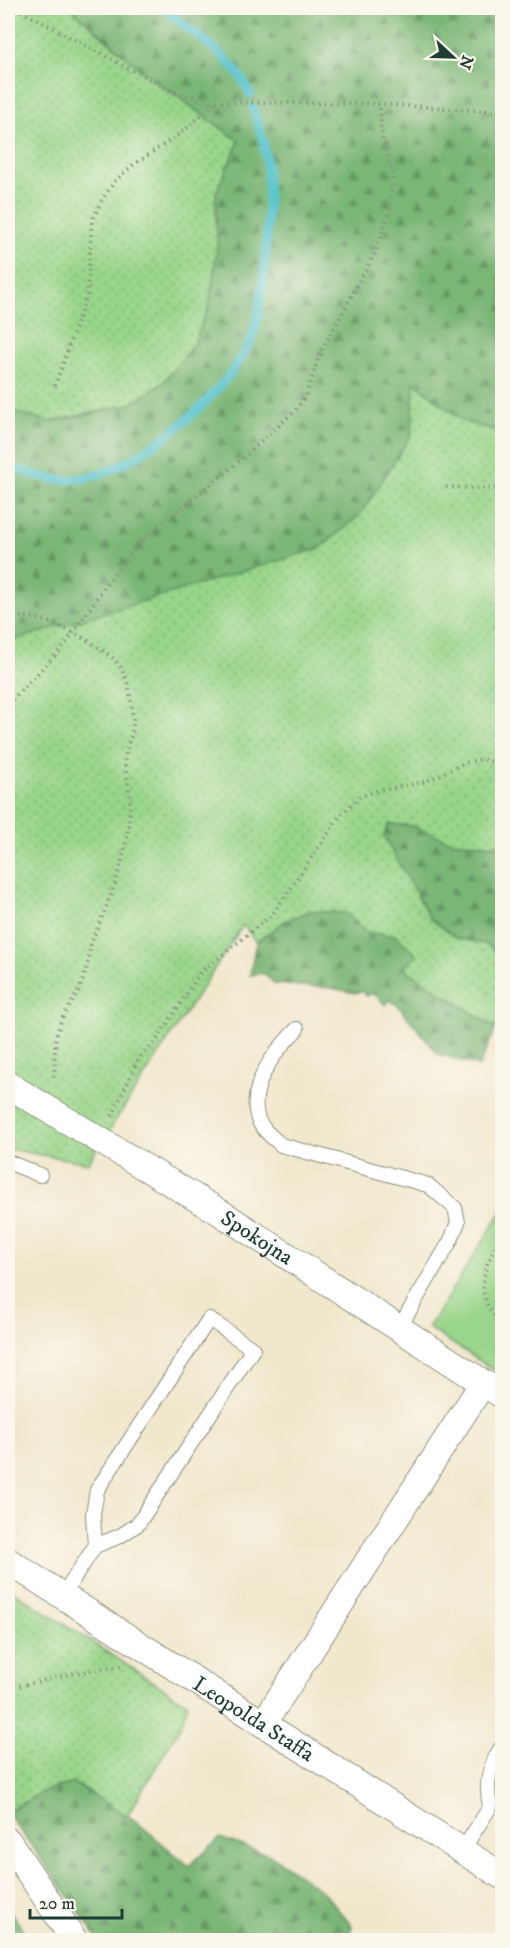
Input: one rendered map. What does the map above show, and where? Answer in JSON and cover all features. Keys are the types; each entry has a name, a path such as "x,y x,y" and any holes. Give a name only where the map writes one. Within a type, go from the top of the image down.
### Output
{"street":[{"name":"Spokojna","path":"8,1085 322,1277 350,1299 493,1389"},
{"path":"263,1724 493,1389"},
{"name":"Leopolda Staffa","path":"8,1561 502,1876"},
{"path":"8,1840 74,1941"}],"lane":[{"path":"297,1029 276,1050 258,1092 257,1116 267,1133 281,1145 428,1185 455,1208 458,1222 451,1240 398,1330"},
{"path":"8,1162 40,1174"},
{"path":"63,1595 95,1546 120,1536 138,1524 253,1349 209,1319 97,1490 93,1514 95,1546"},
{"path":"462,1851 496,1806 487,1790 490,1766 502,1746"}],"path":[{"path":"16,8 171,91 217,102 380,104 502,112"},
{"path":"55,386 87,294 92,221 100,203 124,173 184,131 217,102"},
{"path":"8,704 41,672 74,634 107,583 146,536 240,461 296,410 306,395 320,353 375,253 389,214 393,173 381,140 380,104"},
{"path":"446,487 502,489"},
{"path":"8,616 36,618 74,634 112,657 122,669 129,690 132,734 125,760 130,796 129,829 124,856 91,943 90,955 77,995 62,1017 56,1034 57,1061 46,1108"},
{"path":"96,1138 113,1116 139,1058 156,1041 200,973 272,915 340,816 359,797 376,791 425,782 449,768 482,759 502,765"},
{"path":"502,1237 493,1248 484,1280 487,1305 502,1322"},
{"path":"8,1689 74,1673 124,1665"}],"green space":[{"path":"8,8 71,8 141,70 239,141 216,193 217,249 209,306 194,344 163,383 131,404 50,422 9,411 8,407"},
{"path":"71,8 502,8 502,432 465,422 414,382 412,434 360,515 320,548 8,642 8,407 10,411 51,422 131,404 163,383 194,344 209,306 217,249 216,193 239,141 141,70"},
{"path":"414,382 465,422 502,432 502,846 450,841 412,826 389,824 384,836 430,918 456,938 486,944 502,957 502,1028 496,1028 402,968 396,936 285,921 256,942 243,925 88,1163 8,1149 8,641 320,548"},
{"path":"389,824 412,826 450,841 502,846 502,957 486,944 456,938 430,918 384,836"},
{"path":"310,911 346,913 366,932 396,936 417,955 403,968 496,1028 479,1066 438,1054 398,1005 389,1000 386,1005 373,993 366,996 362,991 356,993 332,988 275,984 263,973 250,975 256,942 285,921"},
{"path":"502,1211 502,1375 428,1328"},
{"path":"8,1588 188,1704 180,1727 127,1816 73,1783 45,1791 8,1811"},
{"path":"73,1783 133,1819 189,1866 220,1838 272,1856 324,1893 352,1926 348,1940 98,1940 74,1903 8,1814 8,1811 45,1791"},
{"path":"8,1908 30,1940 8,1940"}],"waterway":[{"path":"163,8 223,57 243,80 250,94"},
{"path":"8,466 43,477 65,480 91,476 120,465 150,448 179,426 229,375 246,349 256,324 265,263 267,170 263,141 253,108"}]}
